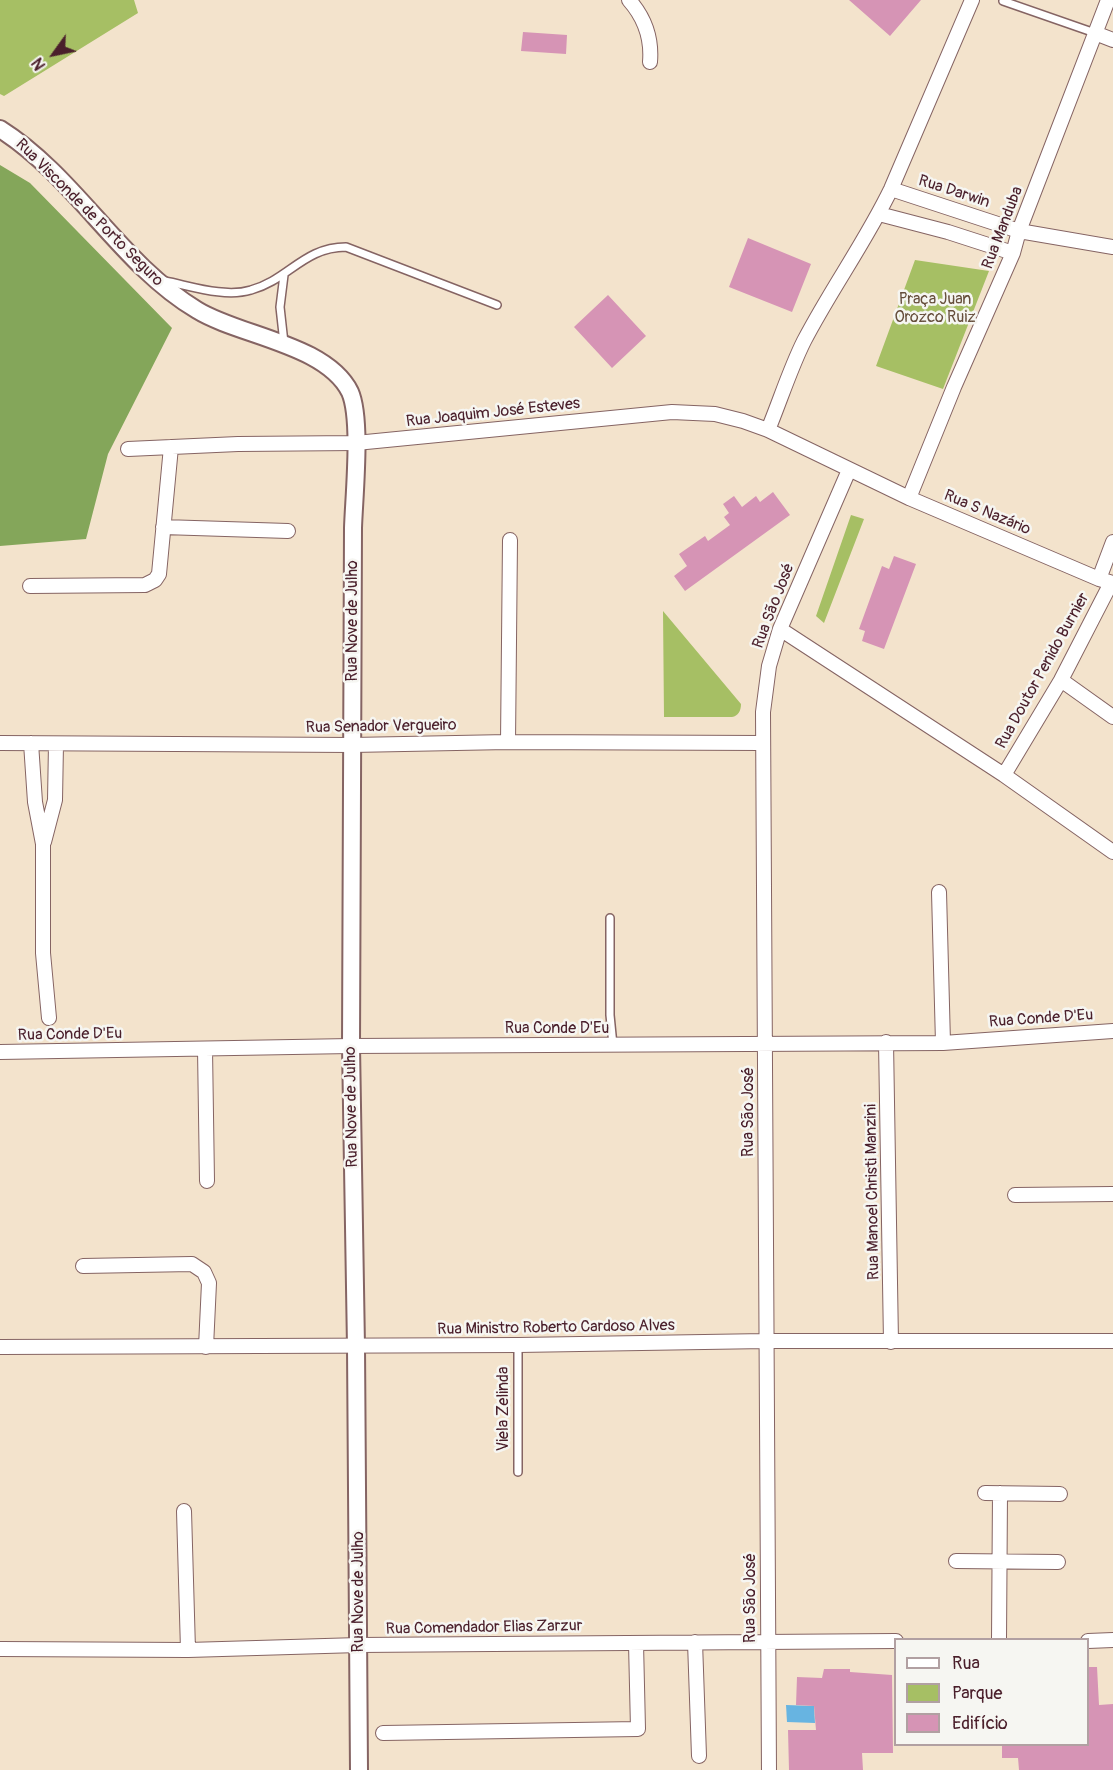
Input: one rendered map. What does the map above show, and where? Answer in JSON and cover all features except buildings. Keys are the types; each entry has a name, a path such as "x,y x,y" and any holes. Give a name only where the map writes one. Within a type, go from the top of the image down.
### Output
{"street":[{"path":"629,0 641,13 651,45 650,62"},
{"path":"768,430 804,342 879,214 891,189 972,0"},
{"name":"Rua Manduba","path":"909,498 954,387 1013,253 1019,231 1108,0"},
{"path":"1095,33 1113,40"},
{"name":"Rua Visconde de Porto Seguro","path":"0,129 48,167 153,279 182,301 208,317 284,343 332,372 344,384 354,404 356,443"},
{"name":"Rua Darwin","path":"891,189 1019,231 1113,247"},
{"path":"879,214 948,232 1013,253"},
{"name":"Rua Joaquim José Esteves","path":"128,449 356,443 672,412 715,414 743,421 768,430 849,470"},
{"name":"Rua Nove de Julho","path":"356,443 353,528 351,1046 359,1770"},
{"path":"30,586 150,584 159,574 171,447"},
{"name":"Rua S Nazário","path":"849,470 909,498 1108,582"},
{"name":"Rua São José","path":"769,1770 762,743 765,689 780,629 849,470"},
{"path":"163,526 288,531"},
{"path":"508,742 510,540"},
{"name":"Rua Doutor Penido Burnier","path":"1004,775 1061,680 1108,582 1113,542"},
{"path":"780,629 1004,775 1113,852"},
{"path":"1061,680 1113,717"},
{"name":"Rua Senador Vergueiro","path":"0,743 352,745 508,742 762,743"},
{"path":"31,743 35,802 43,844 43,953 49,1018"},
{"path":"43,844 56,800 56,744"},
{"path":"939,892 943,1043"},
{"name":"Rua Conde D'Eu","path":"0,1052 351,1046 943,1043 1113,1031"},
{"name":"Rua Manoel Christi Manzini","path":"886,1042 891,1342"},
{"path":"205,1049 207,1180"},
{"path":"1015,1195 1113,1194"},
{"path":"83,1266 192,1264 204,1272 209,1283 206,1347"},
{"name":"Rua Ministro Roberto Cardoso Alves","path":"0,1347 356,1347 766,1341 1113,1341"},
{"path":"985,1493 1060,1494"},
{"path":"999,1638 1000,1493"},
{"path":"184,1511 188,1650"},
{"path":"956,1561 1058,1562"},
{"name":"Rua Comendador Elias Zarzur","path":"0,1649 188,1650 359,1645 894,1641"},
{"path":"1089,1641 1113,1641"},
{"path":"695,1642 699,1756"},
{"path":"383,1733 638,1729 636,1643"}],"lane":[{"path":"1003,2 1095,33"},
{"path":"153,279 214,290 239,292 252,290 284,275 305,258 329,247 346,247 497,305"},
{"path":"284,275 280,307 284,343"},
{"path":"610,918 610,1015 613,1045"},
{"name":"Viela Zelinda","path":"518,1345 518,1472"}],"green space":[{"path":"0,0 134,0 138,13 4,96 0,94"},
{"path":"0,165 30,183 172,328 108,454 86,539 0,546"},
{"name":"Praça Juan Orozco Ruiz","path":"915,260 989,271 943,389 876,366"},
{"path":"851,515 864,519 824,623 816,616"},
{"path":"663,611 741,704 736,716 664,717"}],"water":[{"path":"786,1705 814,1706 815,1723 787,1722"}]}
